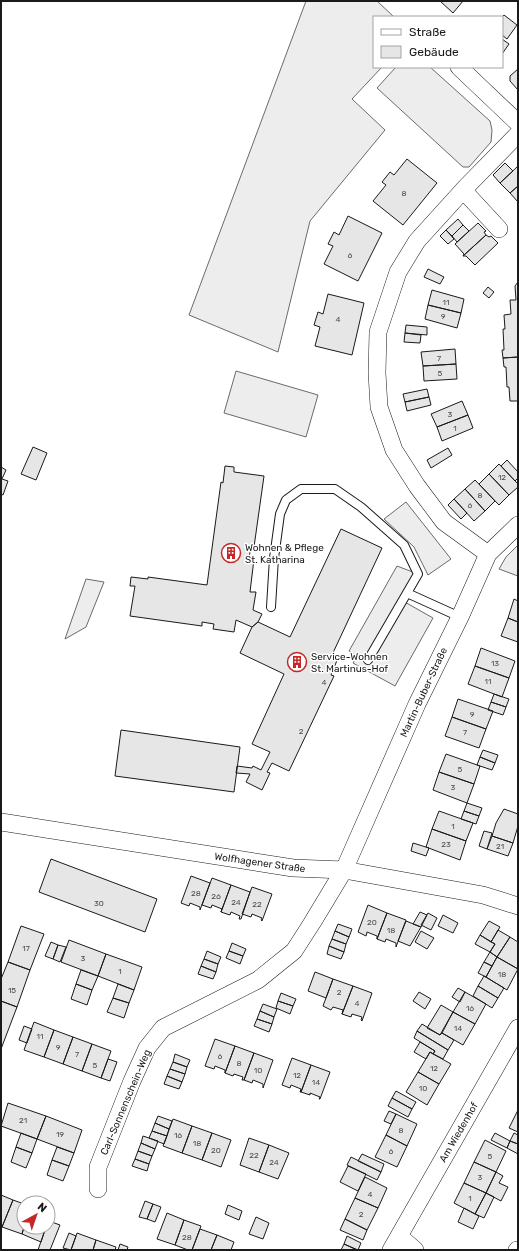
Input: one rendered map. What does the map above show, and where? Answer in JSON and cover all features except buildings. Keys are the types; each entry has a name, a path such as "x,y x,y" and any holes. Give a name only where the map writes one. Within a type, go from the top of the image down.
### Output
{"street":[{"path":"460,68 518,123"},
{"path":"488,554 444,522 417,486 394,450 378,400 378,332 398,272 417,241 463,190 518,134"},
{"path":"463,190 499,229"},
{"name":"Martin-Buber-Straße","path":"344,870 414,710 460,617 488,554 518,525"},
{"name":"Wolfhagener Straße","path":"1,822 293,868 344,870 483,895 518,906"},
{"name":"Carl-Sonnenschein-Weg","path":"98,1189 98,1167 132,1081 147,1048 163,1028 258,980 294,951 344,870"},
{"name":"Am Wiedenhof","path":"395,1243 518,1028"},
{"path":"395,1243 415,1250"}],"lane":[{"path":"271,607 274,558 280,514 286,500 301,489 335,489 361,507 404,545 418,574 368,660"},
{"path":"407,593 460,617"}],"shaded area":[{"path":"306,1 377,1 393,16 373,16 373,68 381,68 352,99 385,130 310,221 278,352 189,315"},
{"path":"395,68 431,68 490,121 492,130 491,142 469,167 463,167 377,88"},
{"path":"236,371 318,395 306,437 224,413"},
{"path":"406,502 451,559 428,575 414,547 384,519"},
{"path":"518,545 518,576 499,569 506,557"},
{"path":"397,566 418,574 403,601 433,618 395,686 353,663 357,656 349,651"},
{"path":"86,579 104,582 86,627 65,639"}],"place":[{"name":"Wohnen & Pflege St. Katharina","path":"231,553"},
{"name":"Service-Wohnen St. Martinus-Hof","path":"297,662"}]}
